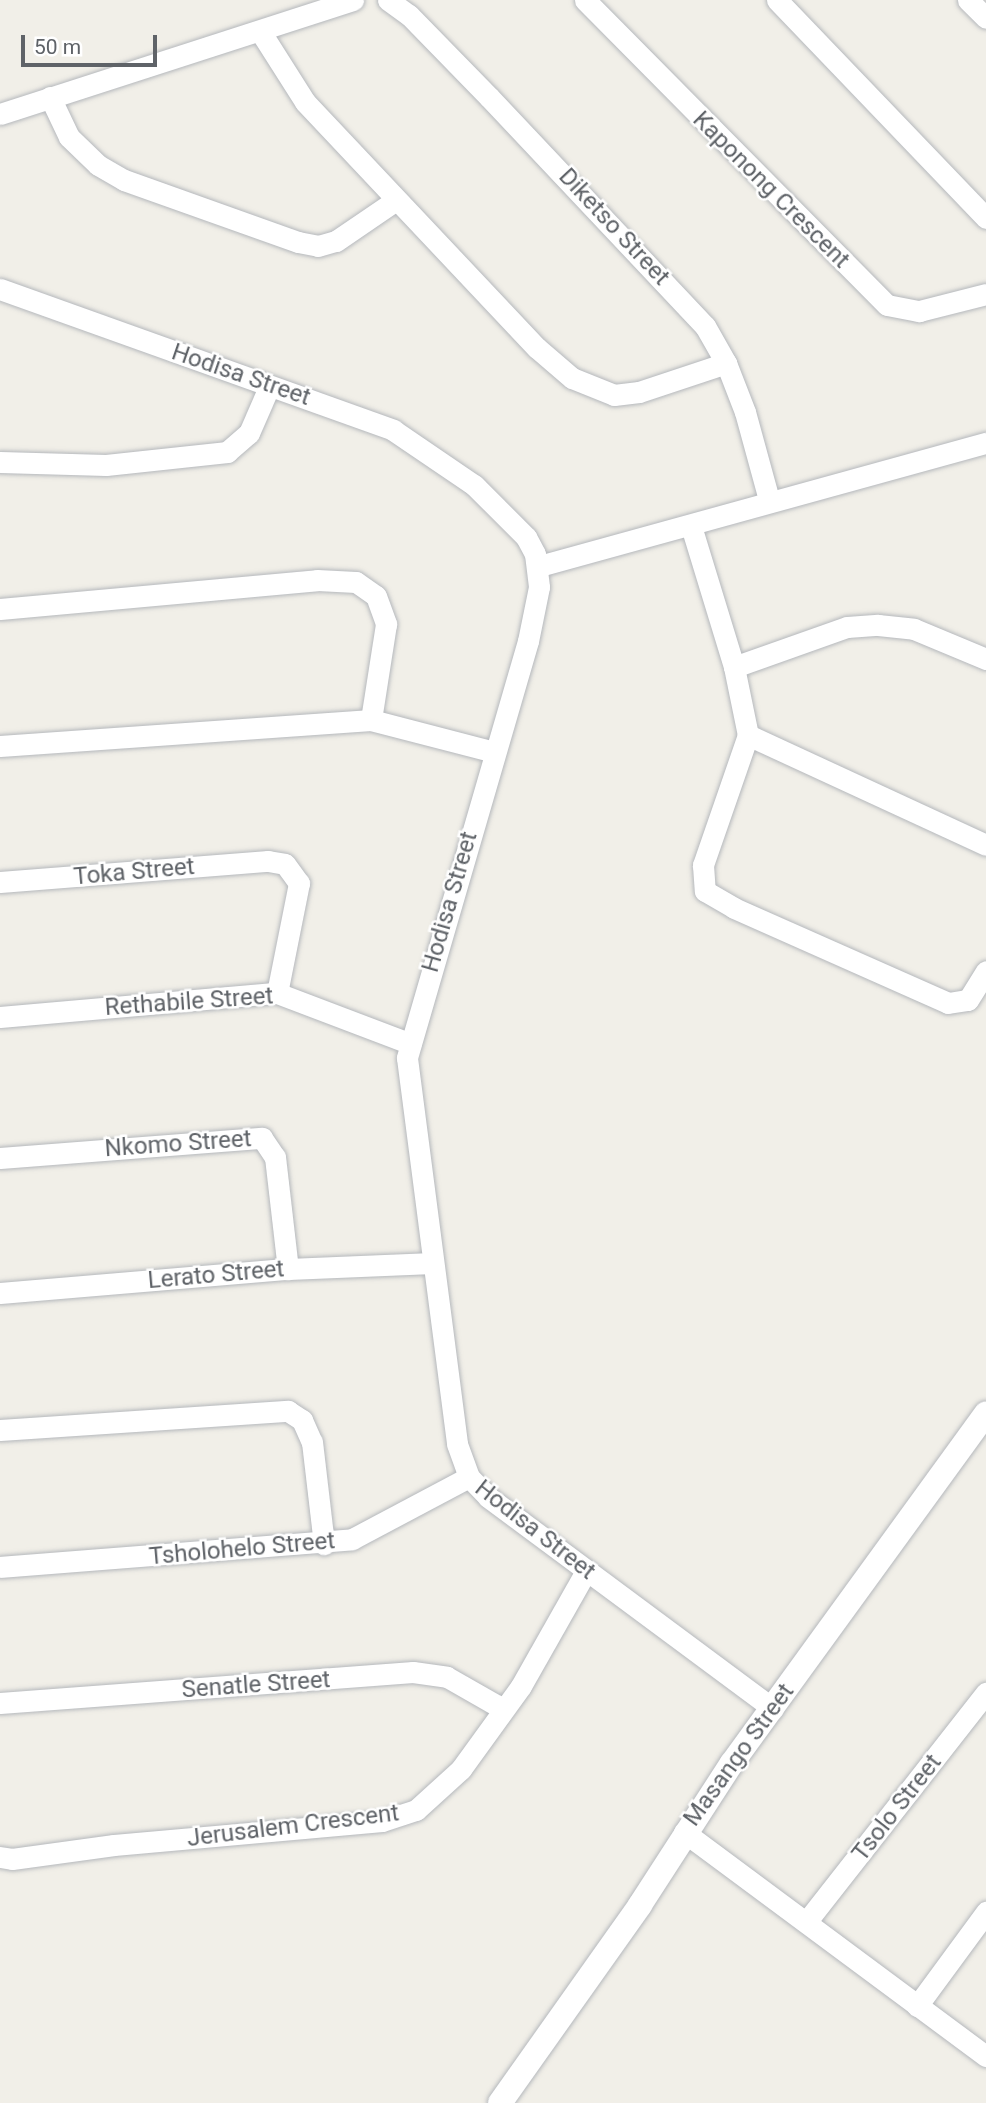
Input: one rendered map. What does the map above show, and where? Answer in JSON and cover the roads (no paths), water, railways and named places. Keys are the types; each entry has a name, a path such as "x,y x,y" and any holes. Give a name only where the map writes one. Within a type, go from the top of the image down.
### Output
{"street":[{"path":"0,114 353,0"},
{"name":"Diketso Street","path":"388,0 410,15 641,253 705,326 726,363 769,500"},
{"name":"Kaponong Crescent","path":"585,0 887,305 919,312 986,294"},
{"path":"777,0 986,218"},
{"path":"968,0 986,18"},
{"path":"260,31 288,81 396,200 537,348 586,387 614,395 639,392 726,363"},
{"path":"50,97 69,137 98,166 124,180 298,242 318,246 336,241 396,200"},
{"name":"Hodisa Street","path":"0,289 393,430 432,453 474,485 526,537 539,566 528,641 411,1044 407,1081 457,1444 469,1478 586,1571 682,1637 773,1709"},
{"path":"0,462 106,465 227,452 249,433 269,387"},
{"path":"539,566 691,526 769,500 986,443"},
{"path":"691,526 734,667 748,735 703,865 707,893 948,1003 968,1000 986,971"},
{"path":"0,609 317,580 356,582 376,596 386,624 371,720"},
{"path":"734,667 847,627 878,625 914,629 986,659"},
{"path":"0,746 371,720 495,752"},
{"path":"748,735 986,845"},
{"name":"Toka Street","path":"0,882 268,861 285,864 299,883 277,993"},
{"name":"Rethabile Street","path":"0,1017 277,993 411,1044"},
{"name":"Nkomo Street","path":"0,1158 262,1138 275,1157 288,1269"},
{"name":"Lerato Street","path":"0,1293 288,1269 433,1264"},
{"path":"0,1430 288,1411 302,1420 312,1442 324,1544"},
{"name":"Masango Street","path":"500,2103 640,1905 684,1832 986,1413"},
{"name":"Tsholohelo Street","path":"0,1567 324,1544 376,1530 469,1478"},
{"name":"Jerusalem Crescent","path":"4,1862 114,1845 382,1821 406,1814 430,1800 461,1769 542,1654 586,1571"},
{"name":"Senatle Street","path":"0,1703 413,1672 447,1677 503,1709"},
{"name":"Tsolo Street","path":"807,1922 986,1693"},
{"path":"684,1832 986,2056"},
{"path":"917,2006 986,1912"}]}
